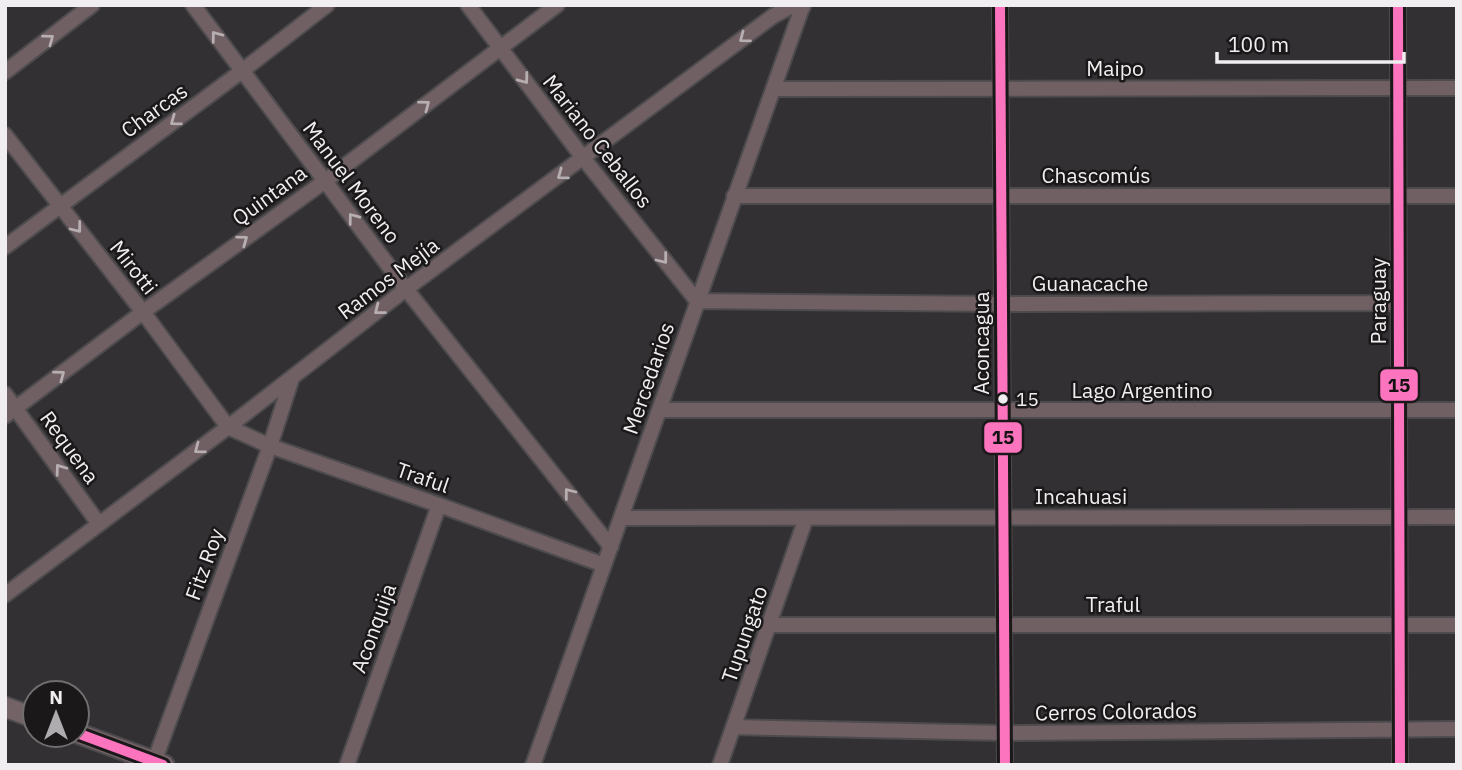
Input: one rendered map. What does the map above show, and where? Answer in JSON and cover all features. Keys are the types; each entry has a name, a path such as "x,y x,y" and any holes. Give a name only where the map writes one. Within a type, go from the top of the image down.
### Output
{"main road":[{"path":"91,738 157,764"}],"street":[{"path":"5,72 92,5"},
{"name":"Manuel Moreno","path":"193,5 407,289 611,547"},
{"name":"Charcas","path":"5,247 327,5"},
{"name":"Mariano Ceballos","path":"468,5 584,159 697,301"},
{"name":"Quintana","path":"11,412 143,312 325,181 557,5"},
{"name":"Aconcagua","path":"1000,5 1005,765"},
{"name":"Paraguay","path":"1398,5 1400,765"},
{"name":"Mercedarios","path":"533,765 803,6"},
{"name":"Ramos Mejía","path":"5,595 407,289 773,16 790,8 803,6"},
{"name":"Maipo","path":"774,89 1457,88"},
{"name":"Mirotti","path":"5,135 143,312 228,427"},
{"name":"Chascomús","path":"734,197 1457,196"},
{"name":"Guanacache","path":"697,301 1002,304 1399,303"},
{"name":"Fitz Roy","path":"157,764 292,377"},
{"name":"Requena","path":"5,394 11,412 99,524"},
{"name":"Lago Argentino","path":"660,410 1457,410"},
{"name":"Traful","path":"228,427 270,446 604,565"},
{"name":"Aconquija","path":"347,765 439,505"},
{"name":"Incahuasi","path":"622,518 1457,517"},
{"name":"Tupungato","path":"720,765 806,518"},
{"name":"Traful","path":"770,625 1457,625"},
{"name":"Cerros Colorados","path":"733,727 1004,733 1457,729"}],"transit line":[{"name":"15","path":"1000,5 1005,765"},
{"name":"15","path":"1398,5 1400,765"},
{"name":"15","path":"91,738 163,765"}],"place":[{"name":"15","path":"1003,399"}]}
